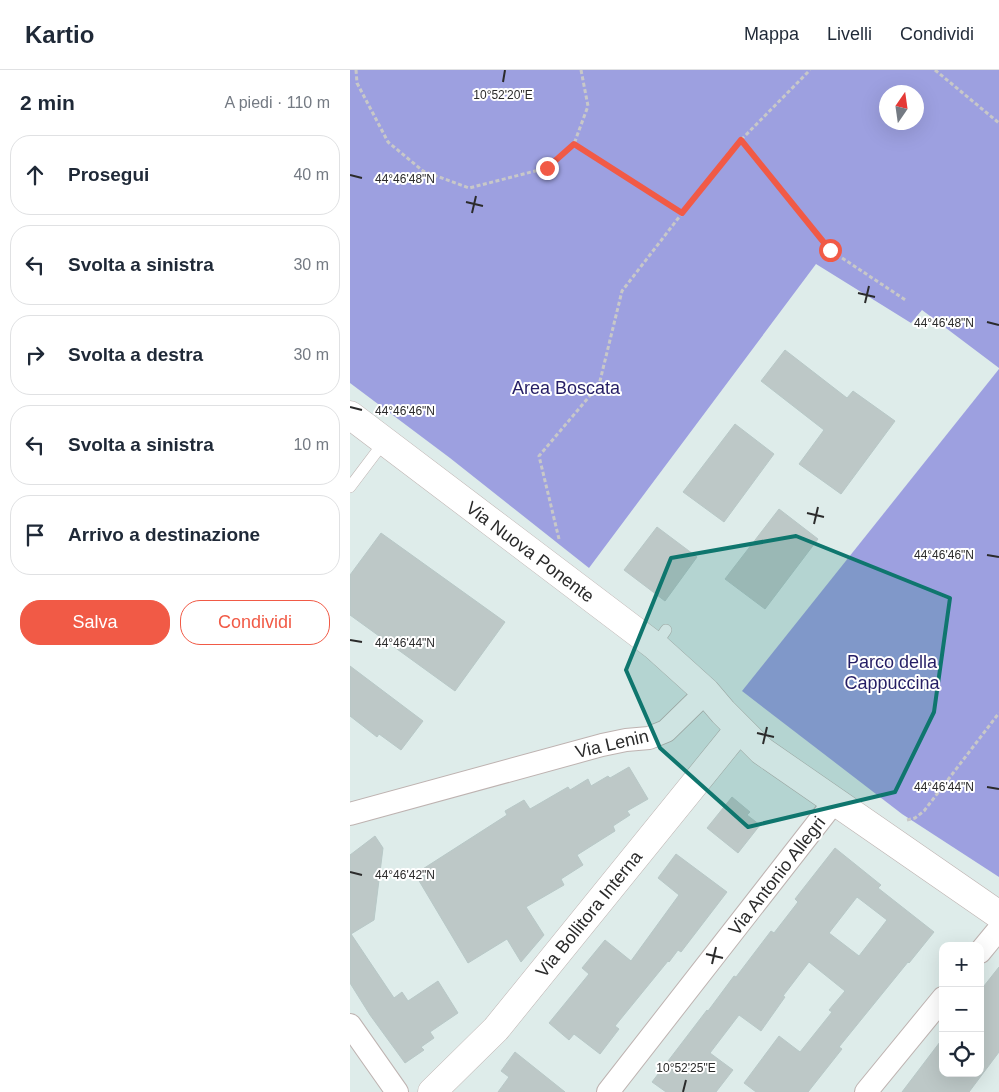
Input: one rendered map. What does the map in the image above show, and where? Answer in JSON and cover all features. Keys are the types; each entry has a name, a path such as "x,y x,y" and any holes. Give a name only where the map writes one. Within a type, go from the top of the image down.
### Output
{"street":[{"name":"Via Nuova Ponente","path":"350,416 661,638 706,692"},
{"path":"706,692 739,729 762,751 999,915"},
{"name":"Via Lenin","path":"350,814 602,745 649,738 666,730 706,692"},
{"name":"Via Bollitora Interna","path":"432,1092 496,1029 739,729"},
{"name":"Via Antonio Allegri","path":"608,1092 834,802"},
{"path":"984,947 999,929"},
{"path":"866,1092 939,1003"},
{"path":"350,1025 397,1092"}],"lane":[{"path":"350,487 384,442"}],"path":[{"path":"356,70 357,83 388,142 423,171 468,188 547,168 574,144 588,106 581,70"},
{"path":"560,545 539,456 598,385 622,291 741,140 810,70"},
{"path":"935,70 999,122"},
{"path":"741,140 830,250 907,301"},
{"path":"574,144 682,213"},
{"path":"904,821 915,818 924,810 999,713"}],"highlighted area":[{"path":"796,536 950,598 934,712 895,792 748,827 660,748 626,670 671,558"}],"green space":[{"name":"Area Boscata","path":"350,70 999,70 999,368 922,310 911,323 816,264 589,568 450,458 350,383"},
{"name":"Parco della Cappuccina","path":"999,369 999,877 902,814 742,691"}],"building":[{"path":"785,350 847,398 853,391 895,421 841,494 799,464 824,430 761,381"},
{"path":"735,424 774,454 724,522 683,492"},
{"path":"779,509 818,539 765,609 725,579"},
{"path":"657,527 697,557 665,601 624,570"},
{"path":"381,533 505,622 455,691 350,615 350,575"},
{"path":"350,666 423,721 401,750 379,734 377,737 350,716"},
{"path":"629,767 648,799 627,811 630,815 613,826 615,831 577,855 583,865 561,879 564,885 526,907 544,935 521,962 507,939 468,963 415,874 507,815 505,811 524,800 530,809 568,787 570,790 588,779 591,786"},
{"path":"732,797 750,812 747,815 760,825 738,853 707,828"},
{"path":"375,836 383,848 374,920 351,934 394,998 402,992 408,1001 438,981 458,1013 430,1032 434,1038 421,1047 424,1050 405,1063 370,1015 350,983 350,855"},
{"path":"835,848 881,885 878,888 934,932 839,1047 842,1049 808,1092 756,1092 744,1083 779,1036 800,1052 832,1012 829,1010 845,991 809,962 783,996 785,997 761,1031 739,1015 710,1053 733,1070 716,1092 666,1092 652,1082 734,976 736,977 771,931 774,933 798,902 795,899","holes":["857,897 887,920 859,956 829,933"]},
{"path":"676,854 727,892 681,952 678,950 668,961 615,1026 619,1029 600,1054 574,1034 569,1040 549,1023 589,974 582,968 605,940 631,961 679,895 658,878"},
{"path":"999,967 999,1052 984,1072 984,987"},
{"path":"939,1043 939,1077 980,1077 969,1092 902,1092"},
{"path":"515,1052 565,1092 498,1092 509,1077 501,1071"}],"route":[{"path":"547,168 574,144 682,213 741,140 830,250"}]}
